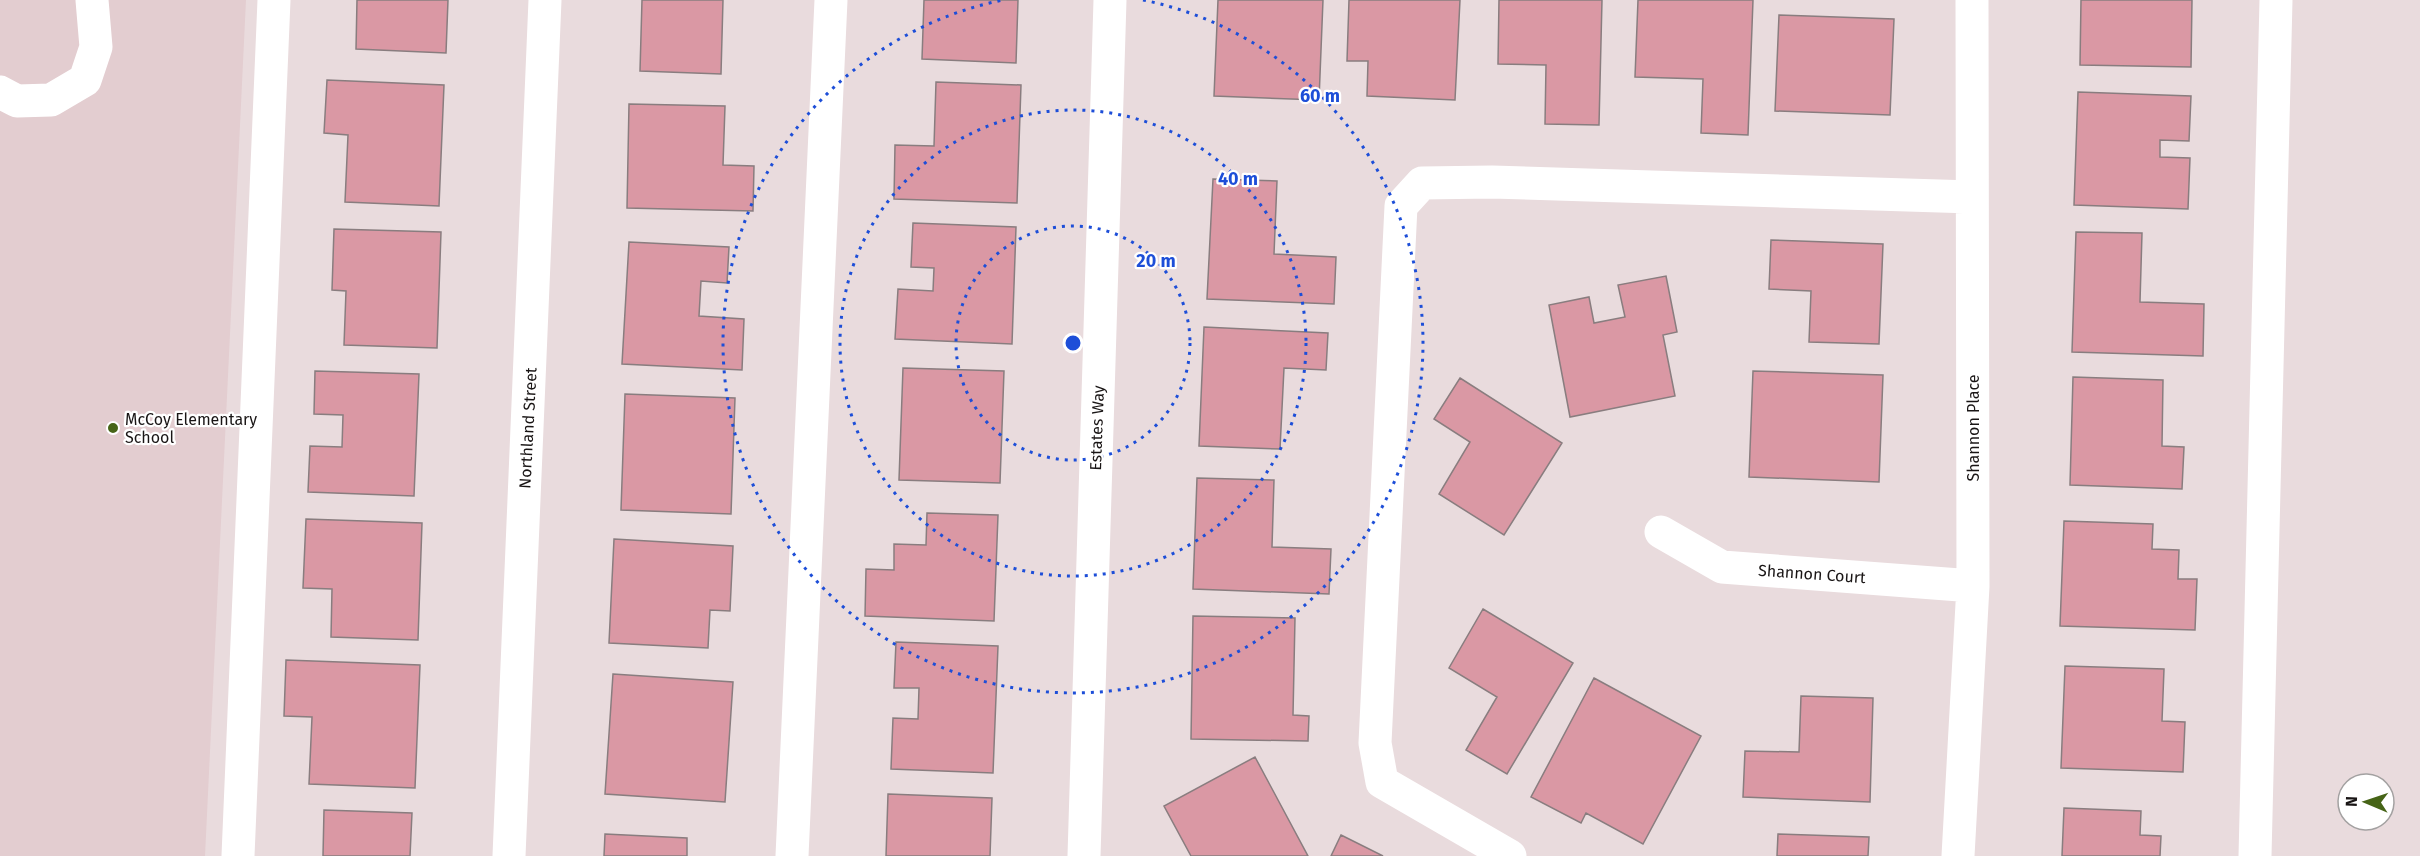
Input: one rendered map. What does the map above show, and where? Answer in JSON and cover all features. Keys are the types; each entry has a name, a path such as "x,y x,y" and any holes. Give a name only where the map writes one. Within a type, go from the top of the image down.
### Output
{"street":[{"path":"0,92 17,101 51,100 85,80 96,47 92,0"},
{"path":"238,856 274,0"},
{"name":"Northland Street","path":"509,856 545,0"},
{"path":"792,856 831,0"},
{"name":"Estates Way","path":"1084,856 1110,0"},
{"name":"Shannon Place","path":"1958,856 1973,586 1972,0"},
{"path":"2255,856 2276,0"},
{"path":"1510,856 1382,782 1375,743 1401,207 1422,183 1492,182 1972,197"},
{"name":"Shannon Court","path":"1661,532 1722,567 1973,586"}],"shaded area":[{"name":"McCoy Elementary School","path":"0,0 246,0 205,856 0,856"}],"building":[{"path":"357,0 448,0 446,53 356,49"},
{"path":"642,0 723,0 721,74 640,71"},
{"path":"924,0 1018,0 1016,63 922,59"},
{"path":"1218,0 1323,0 1319,100 1214,96"},
{"path":"1349,0 1460,0 1455,100 1367,96 1368,61 1347,61"},
{"path":"1499,0 1602,0 1599,125 1545,124 1546,65 1498,64"},
{"path":"1638,0 1753,0 1748,135 1701,133 1703,79 1635,77"},
{"path":"2081,0 2192,0 2191,67 2080,65"},
{"path":"1779,15 1894,19 1890,115 1775,111"},
{"path":"327,80 444,85 439,206 345,202 348,135 324,133"},
{"path":"936,82 1021,85 1017,203 894,199 895,145 934,146"},
{"path":"2078,92 2191,96 2189,141 2160,140 2160,157 2190,158 2188,209 2074,205"},
{"path":"629,104 725,106 723,165 754,166 753,211 627,208"},
{"path":"1213,179 1277,181 1274,254 1336,257 1334,304 1207,299"},
{"path":"913,223 1016,227 1012,344 895,339 898,289 933,291 934,268 911,267"},
{"path":"334,229 441,232 437,348 344,345 346,291 332,290"},
{"path":"2076,232 2142,233 2140,302 2204,304 2203,356 2072,352"},
{"path":"1771,240 1883,244 1879,344 1809,342 1811,291 1769,289"},
{"path":"629,242 729,247 727,283 701,281 699,316 744,319 742,370 622,364"},
{"path":"1666,276 1677,332 1663,335 1675,396 1570,417 1549,305 1589,297 1594,323 1625,317 1618,285"},
{"path":"1204,327 1328,333 1326,370 1284,368 1280,449 1199,446"},
{"path":"903,368 1004,371 1000,483 899,480"},
{"path":"315,371 419,374 414,496 308,492 310,446 342,447 343,415 314,414"},
{"path":"1753,371 1883,375 1879,482 1749,477"},
{"path":"2073,377 2163,380 2162,446 2184,447 2182,489 2070,485"},
{"path":"1460,378 1562,443 1504,535 1439,494 1470,442 1434,419"},
{"path":"625,394 735,398 731,514 621,510"},
{"path":"1197,478 1274,480 1272,547 1331,549 1329,594 1193,589"},
{"path":"927,513 998,515 994,621 865,616 866,569 894,570 894,544 926,545"},
{"path":"306,519 422,523 418,640 331,637 332,589 303,588"},
{"path":"2064,521 2153,524 2152,549 2179,550 2178,579 2197,579 2195,630 2060,626"},
{"path":"614,539 733,546 730,611 710,610 708,648 609,643"},
{"path":"1483,609 1573,663 1507,774 1466,750 1497,697 1449,668"},
{"path":"1193,616 1295,618 1293,715 1309,716 1308,741 1191,739"},
{"path":"896,642 998,646 993,773 891,769 893,718 918,719 919,688 894,688"},
{"path":"286,660 420,665 415,788 309,784 312,717 284,716"},
{"path":"2065,666 2164,669 2162,721 2185,722 2183,772 2061,768"},
{"path":"613,674 733,682 725,802 605,794"},
{"path":"1594,678 1701,736 1643,844 1586,813 1581,823 1531,797"},
{"path":"1801,696 1873,698 1870,802 1743,797 1745,751 1799,752"},
{"path":"1255,757 1308,856 1191,856 1164,806"},
{"path":"888,794 992,798 990,856 886,856"},
{"path":"2064,808 2141,811 2140,835 2161,836 2160,856 2062,856"},
{"path":"324,810 412,813 410,856 323,856"},
{"path":"605,834 687,838 687,856 604,856"},
{"path":"1778,834 1869,837 1868,856 1777,856"},
{"path":"1341,835 1383,856 1331,856"}],"place":[{"name":"McCoy Elementary School","path":"113,428"}]}
